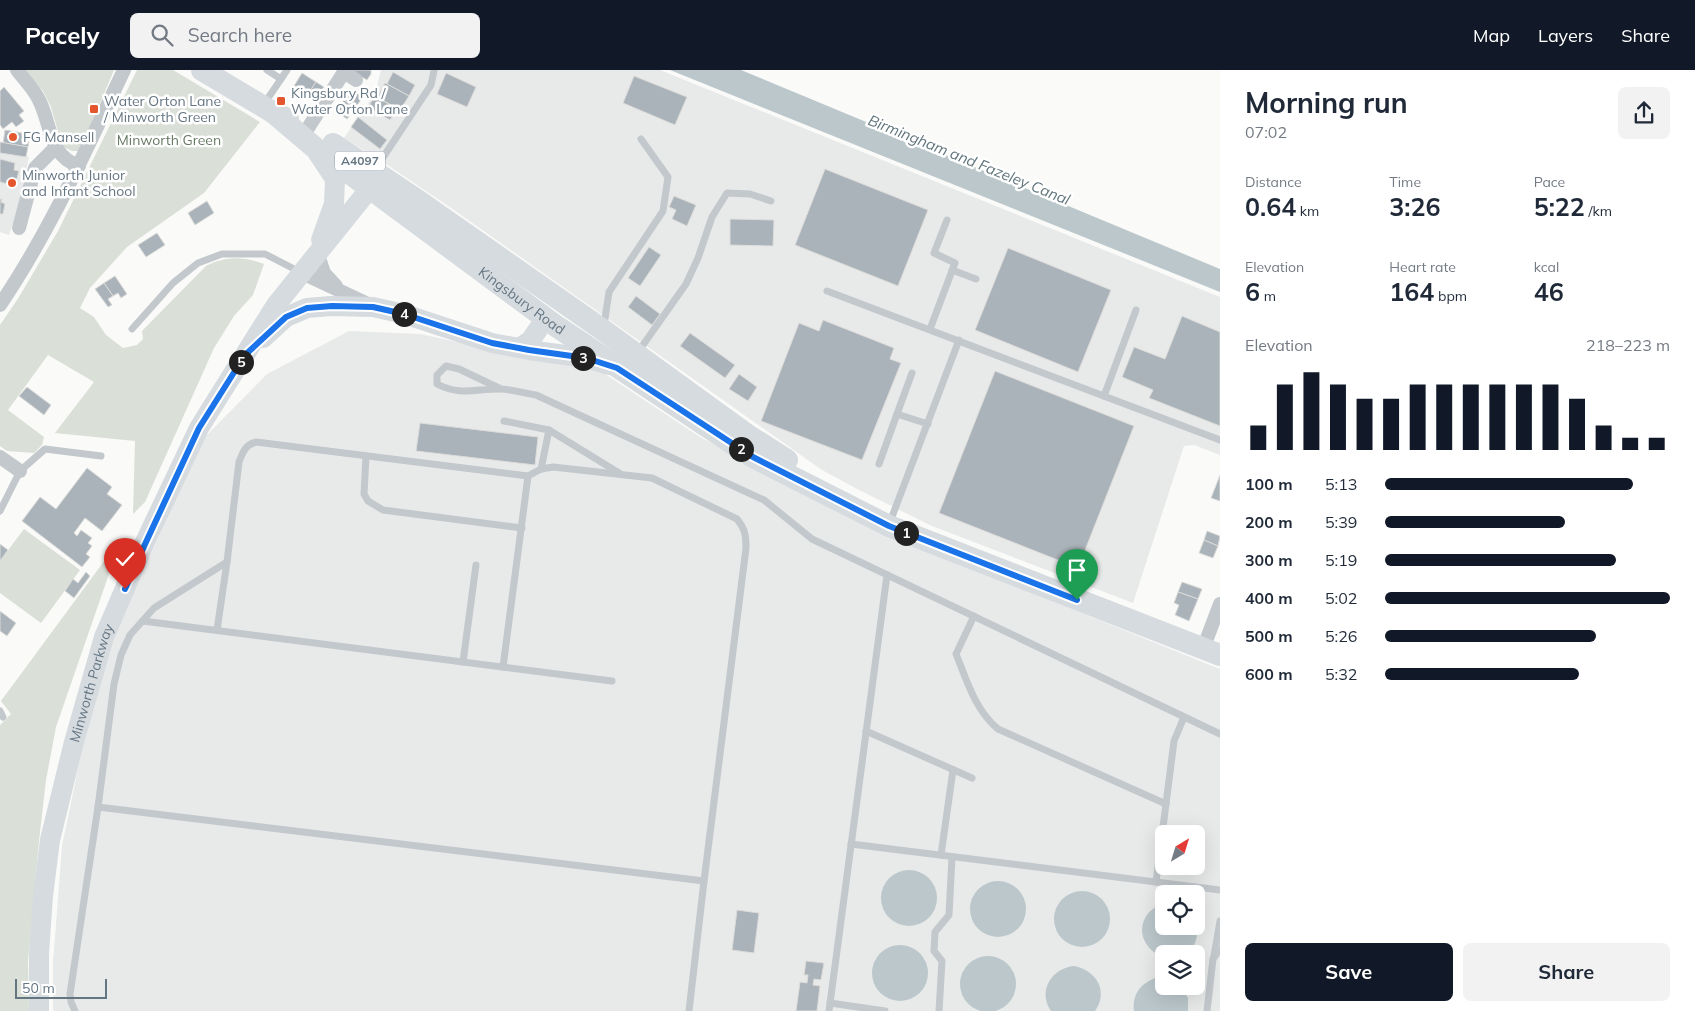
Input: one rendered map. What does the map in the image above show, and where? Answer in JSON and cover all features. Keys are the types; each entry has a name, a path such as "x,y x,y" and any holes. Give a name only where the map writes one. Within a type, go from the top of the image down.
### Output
{"main road":[{"name":"Kingsbury Road","path":"202,70 225,80 311,138 441,217 603,330 746,434 889,526"},
{"name":"Kingsbury Road","path":"375,178 569,335 753,457 889,526 1211,652"},
{"path":"441,217 466,246 538,299 545,307 546,318"},
{"path":"569,335 603,330 599,341 710,420 753,457"}],"street":[{"path":"17,70 38,97 55,148 63,158 79,166"},
{"path":"0,305 46,230 79,166 124,70"},
{"path":"311,138 344,72 356,80"},
{"name":"Minworth Parkway","path":"311,138 335,179 334,204 317,252"},
{"path":"19,228 35,168 55,148"},
{"name":"Minworth Parkway","path":"39,1011 43,896 50,840 74,742 104,637 199,428 276,305 375,178"},
{"path":"317,252 324,273 339,291"},
{"path":"302,273 373,307"},
{"name":"Minworth Parkway","path":"245,355 286,317 307,308 332,306 373,307 404,314 492,343 586,358 617,368"},
{"path":"520,347 530,341 546,318"},
{"path":"0,457 20,471"},
{"path":"1211,652 1220,604"}],"lane":[{"path":"267,70 281,79"},
{"path":"268,110 281,79 287,70"},
{"path":"375,178 431,86 434,71"},
{"path":"603,330 609,292 663,210 668,177 642,138"},
{"path":"637,355 686,284 698,258 712,217 727,193 750,194 771,201"},
{"path":"930,329 955,263 934,253 947,220"},
{"path":"132,329 173,283 198,263 222,254 266,254 302,273"},
{"path":"952,270 976,279"},
{"path":"827,291 1220,440"},
{"path":"1104,396 1136,310"},
{"path":"889,526 960,340"},
{"path":"502,389 460,369 446,366 437,375 437,384 449,390 466,392 502,389 536,395 764,500 812,539 1220,734"},
{"path":"879,464 912,372"},
{"path":"897,414 928,424"},
{"path":"504,421 548,430 623,475"},
{"path":"541,469 548,430"},
{"path":"217,630 239,462 243,451 249,444 256,442 528,476 541,469 553,467 652,478 737,519 746,535 746,548 689,1011"},
{"path":"0,511 20,471 45,449 101,456"},
{"path":"366,456 364,494 368,501 383,510 522,528"},
{"path":"503,667 528,476"},
{"path":"75,1011 70,994 116,677 121,655 130,634 154,608 227,562"},
{"path":"463,662 476,565"},
{"path":"885,1011 830,1007 887,575"},
{"path":"974,616 956,654 976,702 987,720 998,729 1166,804"},
{"path":"143,621 612,681"},
{"path":"1156,882 1174,741 1184,717"},
{"path":"866,731 972,778"},
{"path":"941,855 953,770"},
{"path":"98,807 704,881"},
{"path":"851,844 1220,890"},
{"path":"939,1011 942,961 934,951 935,932 949,915 952,857"},
{"path":"1207,1011 1220,921"},
{"path":"1213,959 1220,949"}],"shaded area":[{"path":"381,70 660,70 1220,297 1220,455 1194,445 1184,446 1133,603 932,526 822,470 454,210 344,138 373,96"},
{"path":"670,70 741,70 1220,269 1220,292"},
{"name":"Minworth Junior and Infant School","path":"0,153 29,157 18,209 9,235 0,232"},
{"path":"349,331 420,334 499,351 587,362 700,437 884,533 1220,669 1220,1011 53,1011 53,963 62,846 83,745 111,641 204,438 267,374"},
{"path":"909,870 920,872 929,878 935,887 937,898 935,909 929,918 920,924 909,926 898,924 889,918 883,909 881,898 883,887 889,878 898,872"},
{"path":"998,881 1009,883 1018,889 1024,898 1026,909 1024,920 1018,929 1009,935 998,937 987,935 978,929 972,920 970,909 972,898 978,889 987,883"},
{"path":"1082,891 1093,893 1102,899 1108,908 1110,919 1108,930 1102,939 1093,945 1082,947 1071,945 1062,939 1056,930 1054,919 1056,908 1062,899 1071,893"},
{"path":"1154,908 1155,935 1196,935 1194,945 1155,945 1154,952 1143,938 1142,930 1148,914"},
{"path":"900,945 911,947 920,953 926,962 928,973 926,984 920,993 911,999 900,1001 889,999 880,993 874,984 872,973 874,962 880,953 889,947"},
{"path":"988,956 999,958 1008,964 1014,973 1016,984 1014,995 1008,1004 999,1010 988,1012 977,1010 968,1004 962,995 960,984 962,973 968,964 977,958"},
{"path":"1074,966 1089,972 1098,982 1101,996 1095,1011 1051,1011 1046,996 1046,988 1049,982 1059,971"},
{"path":"1155,978 1155,995 1186,995 1188,1011 1134,1011 1134,1000 1138,991 1145,983"}],"green space":[{"path":"26,70 114,70 80,151 72,151 62,146 51,107 43,91"},
{"name":"Minworth Green","path":"137,70 173,70 260,122 204,193 127,247 90,288 80,308 94,317 106,335 123,348 137,345 143,339 142,331 206,266 220,260 235,258 264,264 253,295 234,316 214,348 145,502 133,514 135,441 55,433 94,382 48,355 8,410 44,437 42,445 34,453 7,451 0,446 0,325 58,231"},
{"path":"24,529 80,570 41,623 0,593 0,561"},
{"path":"105,560 111,568 56,727 46,780 28,961 29,1011 0,1011 0,725 11,714 1,701"}],"building":[{"path":"350,70 371,70 371,74 367,80"},
{"path":"393,72 415,85 409,96 387,84"},
{"path":"302,73 316,82 308,94 294,86"},
{"path":"446,73 476,87 467,107 437,94"},
{"path":"634,76 687,97 675,125 623,103"},
{"path":"316,82 324,87 316,99 308,94"},
{"path":"385,83 409,96 400,110 377,97"},
{"path":"4,87 24,111 19,115 24,121 16,127 12,122 3,129 0,125 0,91"},
{"path":"352,90 363,97 355,108 344,100"},
{"path":"375,96 397,109 390,120 368,107"},
{"path":"344,100 359,111 356,114 353,112 347,119 336,111"},
{"path":"358,117 387,140 380,149 351,127"},
{"name":"FG Mansell","path":"5,130 23,133 22,141 29,142 28,147 3,143"},
{"path":"0,142 28,147 26,157 0,153"},
{"path":"0,159 15,163 14,170 19,171 15,186 0,182"},
{"path":"825,169 928,210 898,286 795,245"},
{"path":"674,196 696,205 687,226 672,219 676,210 669,207"},
{"path":"0,199 5,204 3,214 0,214"},
{"path":"207,201 214,213 195,225 188,213"},
{"path":"730,219 774,220 773,246 730,245"},
{"path":"157,233 165,245 146,257 138,245"},
{"path":"649,247 661,255 640,286 628,278"},
{"path":"1008,248 1111,290 1078,372 975,330"},
{"path":"115,276 127,294 121,298 118,293 113,296 104,283"},
{"path":"104,283 113,296 108,299 112,305 108,307 95,289"},
{"path":"636,296 660,314 652,325 628,307"},
{"path":"1182,316 1220,332 1220,426 1149,398 1153,390 1122,377 1134,347 1165,359"},
{"path":"823,320 894,348 890,359 901,363 862,460 761,421 799,323 819,331"},
{"path":"690,333 735,365 725,378 680,346"},
{"path":"995,371 1134,426 1078,568 939,513"},
{"path":"739,374 757,387 748,401 729,389"},
{"path":"27,387 51,405 44,415 19,396"},
{"path":"420,423 538,437 535,465 416,451"},
{"path":"87,468 112,487 107,494 122,505 102,531 85,518 74,533 77,536 81,530 92,538 88,543 92,546 86,554 90,557 82,567 22,521 40,497 56,509"},
{"path":"1220,475 1220,501 1211,498"},
{"path":"1207,531 1220,536 1218,546 1204,540"},
{"path":"1204,540 1218,546 1213,558 1199,553"},
{"path":"0,544 8,550 0,561"},
{"path":"86,572 90,576 74,598 65,591 73,579 78,583"},
{"path":"1182,582 1202,589 1198,599 1178,592"},
{"path":"1178,592 1198,599 1189,621 1175,615 1179,605 1174,603"},
{"path":"0,611 16,623 7,636 0,631"},
{"path":"737,910 759,913 754,953 732,950"},
{"path":"806,961 824,963 821,980 814,979 813,985 820,986 817,1011 796,1011 800,982 807,983 808,975 804,975"}],"place":[{"name":"Kingsbury Rd / Water Orton Lane","path":"281,101"},
{"name":"Water Orton Lane / Minworth Green","path":"94,109"},
{"name":"FG Mansell","path":"13,137"},
{"name":"Minworth Junior and Infant School","path":"12,183"}],"route":[{"path":"125,589 199,428 245,355 286,317 307,308 332,306 373,307 404,314 492,343 586,358 617,368 753,457 889,526 1077,600"}],"water label":[{"name":"Birmingham and Fazeley Canal","path":"969,160"}]}
